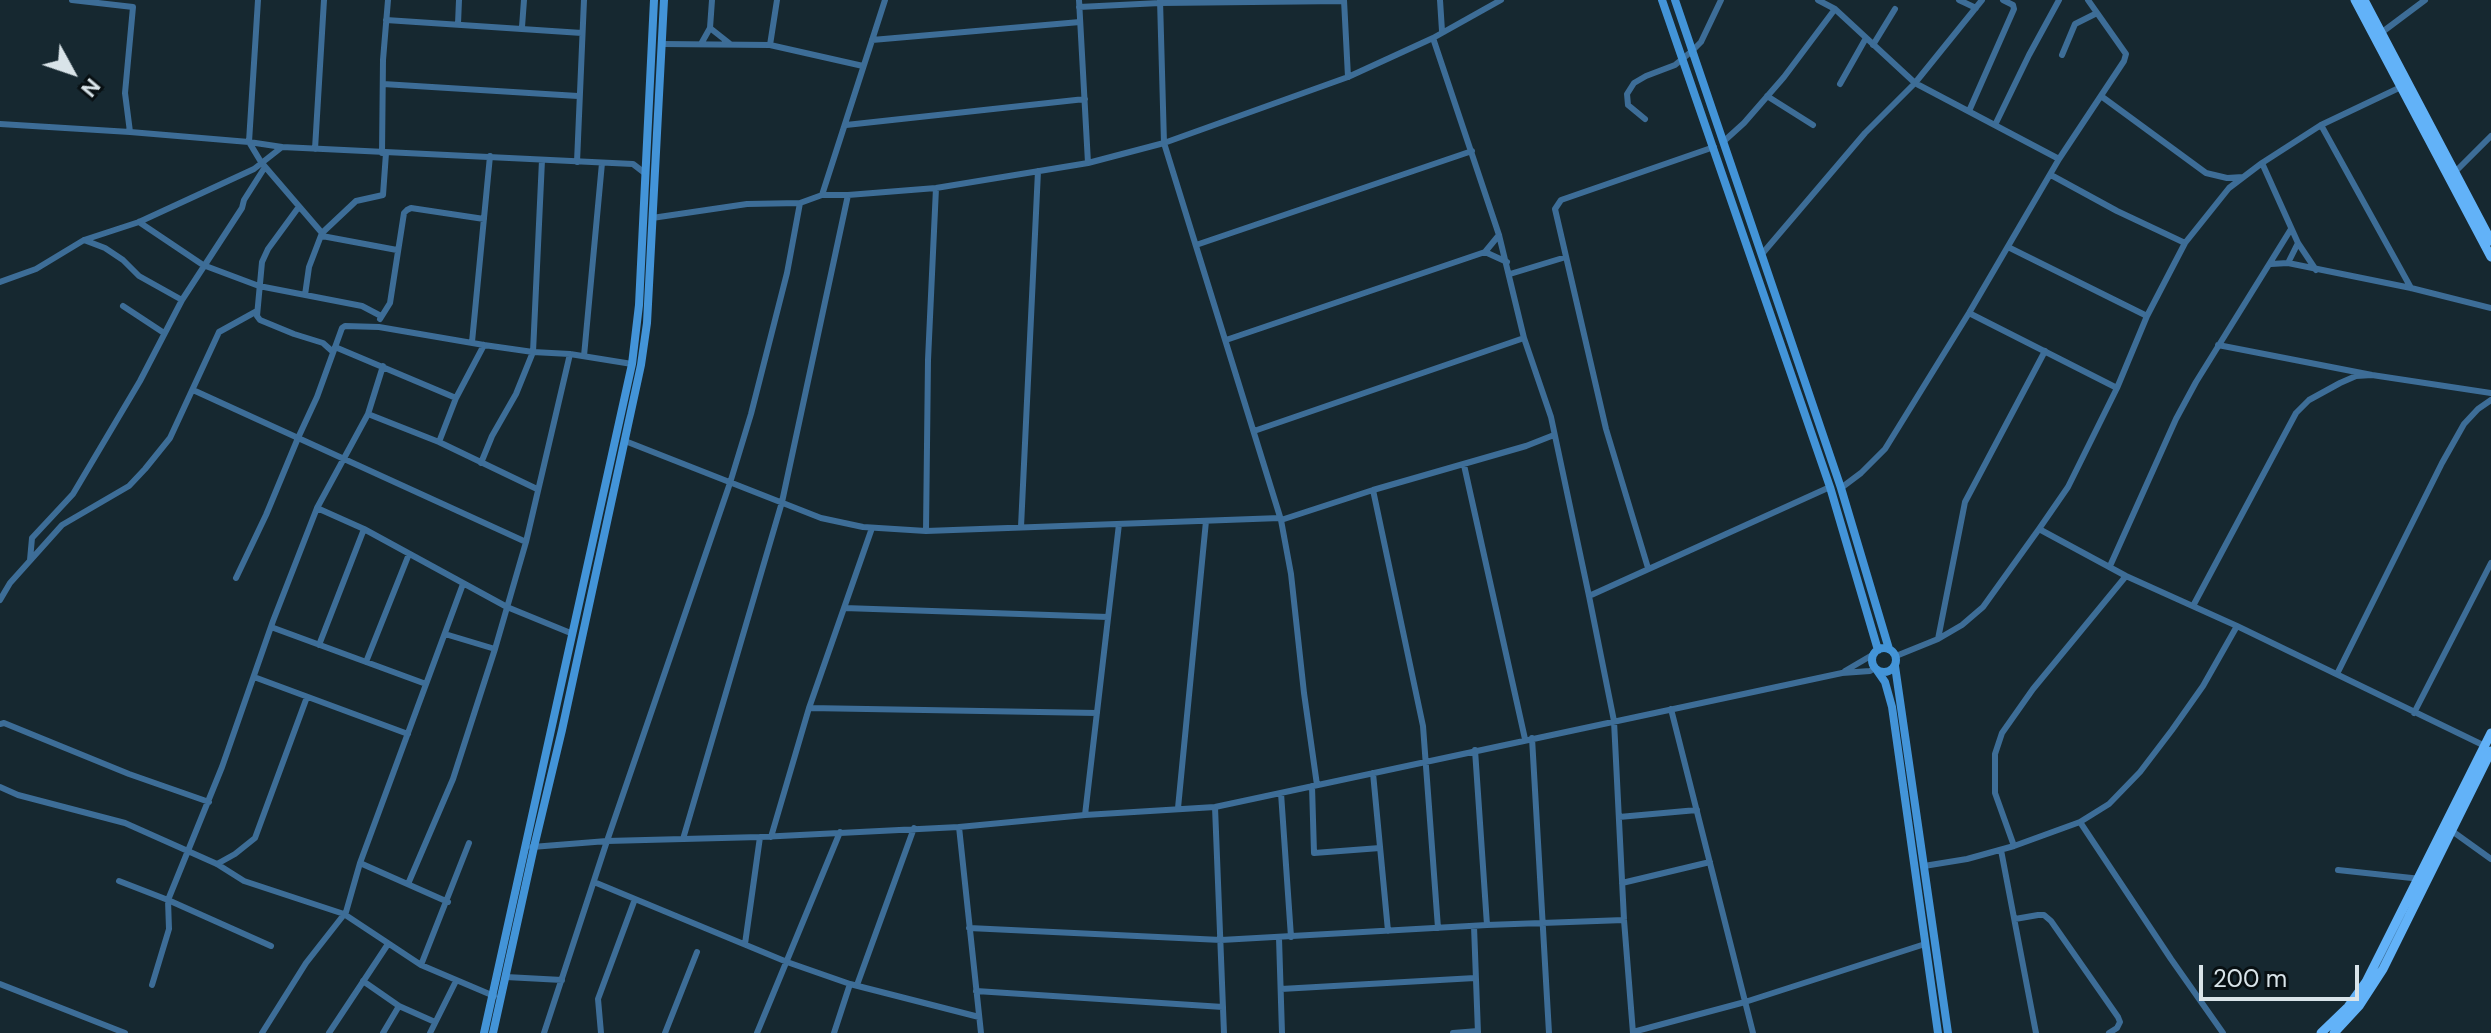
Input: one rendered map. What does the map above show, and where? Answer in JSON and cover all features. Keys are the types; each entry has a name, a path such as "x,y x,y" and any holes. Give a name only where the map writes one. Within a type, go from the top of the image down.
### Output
{"main road":[{"path":"484,1033 496,996 573,634 647,323 655,82 654,0"},
{"path":"493,1033 496,996 506,977 529,846 562,730 625,441 623,428 639,305 647,155 662,44 664,0"},
{"path":"1662,0 1762,254 1841,488 1892,652 1922,873 1925,944 1938,1033"},
{"path":"1675,0 1718,145 1830,487 1876,652 1872,658 1885,682 1892,707 1948,1033"},
{"path":"2355,0 2491,257"},
{"path":"2364,0 2491,241"},
{"path":"1876,652 1892,652"},
{"path":"1876,668 1886,672 1895,666"},
{"path":"2321,1033 2348,1007 2366,982 2452,831 2488,748 2491,733"},
{"path":"2334,1033 2359,1006 2377,979 2488,748"}],"street":[{"path":"72,0 133,4 125,93 130,132"},
{"path":"258,0 249,142 263,165 322,234 397,250"},
{"path":"315,149 324,0"},
{"path":"305,295 309,267 322,234 356,201 383,195 383,84 388,0"},
{"path":"458,24 459,0"},
{"path":"522,27 524,0"},
{"path":"577,162 584,0"},
{"path":"701,44 710,28 712,0"},
{"path":"770,45 777,0"},
{"path":"822,195 885,0"},
{"path":"1440,0 1442,31"},
{"path":"652,218 747,204 800,203 822,195 936,188 1088,163 1164,143 1348,77 1433,38 1501,0"},
{"path":"1645,119 1628,105 1627,94 1634,83 1675,65 1692,51 1701,42 1721,0"},
{"path":"1818,0 1835,9 1915,83 2059,159"},
{"path":"1959,0 1976,8"},
{"path":"1762,254 1865,133 1915,83 1982,0"},
{"path":"1969,111 2014,9 2013,5 2003,0"},
{"path":"1995,125 2059,0"},
{"path":"1841,488 1885,449 2059,159 2124,61 2126,54 2088,0"},
{"path":"2381,33 2425,0"},
{"path":"1160,1 1164,143 1280,519 1291,574 1315,786 1314,853 1380,848"},
{"path":"1088,163 1079,4 1344,1 1348,77"},
{"path":"1648,568 1606,429 1555,209 1561,200 1718,145 1767,96 1835,9"},
{"path":"1873,45 1895,9"},
{"path":"2062,55 2075,24 2097,13"},
{"path":"386,20 582,33"},
{"path":"872,40 1080,22"},
{"path":"710,28 729,43"},
{"path":"1433,38 1499,235 1524,338 1551,417 1589,596 1614,721 1633,1032 1745,1002 1925,944"},
{"path":"1840,84 1866,38"},
{"path":"662,44 770,45 863,66"},
{"path":"383,84 578,96"},
{"path":"1892,652 1938,639 1962,625 1983,607 2068,487 2117,388 2147,316 2185,243 2229,188 2321,125 2401,87"},
{"path":"1767,96 1813,125"},
{"path":"2101,96 2206,173 2227,178 2243,177"},
{"path":"846,125 1085,99"},
{"path":"0,124 384,153 633,164 647,155"},
{"path":"2321,125 2411,288"},
{"path":"2455,172 2491,136"},
{"path":"30,560 32,538 73,494 140,381 182,300 242,208 263,165 282,147"},
{"path":"1196,245 1472,151"},
{"path":"472,342 490,156"},
{"path":"481,463 492,436 516,394 533,352 542,160"},
{"path":"584,356 602,163"},
{"path":"2262,163 2298,243 2316,270"},
{"path":"633,164 646,174"},
{"path":"0,282 36,269 84,240 139,222 263,165"},
{"path":"1021,527 1038,171"},
{"path":"2051,175 2185,243"},
{"path":"926,531 928,360 936,188"},
{"path":"683,839 782,502 848,195"},
{"path":"544,1033 730,483 787,273 800,203"},
{"path":"298,208 262,262 257,311 260,320 336,346 456,398"},
{"path":"379,327 381,316 390,303 404,213 411,208 484,219"},
{"path":"139,222 203,265 259,286 362,306 381,316"},
{"path":"2110,566 2176,419 2291,229"},
{"path":"1226,340 1485,252 1499,235"},
{"path":"84,240 110,251 139,276 182,300"},
{"path":"2288,263 2298,243"},
{"path":"2008,247 2147,316"},
{"path":"1485,252 1507,262"},
{"path":"1510,274 1566,257"},
{"path":"2271,264 2288,263 2491,308"},
{"path":"123,306 164,333"},
{"path":"0,600 10,583 62,525 129,486 170,438 219,332 257,311"},
{"path":"1969,313 2117,388"},
{"path":"236,578 266,515 345,326 379,327 484,345 632,364"},
{"path":"1254,431 1524,338"},
{"path":"323,343 336,346"},
{"path":"439,442 456,398 484,345"},
{"path":"2218,345 2372,375 2491,393"},
{"path":"1938,639 1965,502 2045,351"},
{"path":"408,884 453,779 495,649 526,542 570,354"},
{"path":"152,985 169,929 168,900 209,802 317,508 368,414 383,366"},
{"path":"2193,606 2296,413 2309,400 2340,383 2356,376 2372,375"},
{"path":"193,390 526,542"},
{"path":"2337,674 2456,437 2478,409 2491,400"},
{"path":"368,414 439,442 537,489"},
{"path":"625,441 821,518 872,528 926,531 1280,519 1554,435"},
{"path":"1464,465 1528,738 1549,1033"},
{"path":"1589,596 1830,487"},
{"path":"1373,490 1423,726 1438,928"},
{"path":"317,508 364,529 507,607 573,634"},
{"path":"1178,808 1206,521"},
{"path":"1085,815 1119,524"},
{"path":"771,837 809,708 872,528"},
{"path":"319,645 364,529"},
{"path":"2039,529 2126,576 2237,626 2488,748"},
{"path":"366,662 409,554"},
{"path":"2414,713 2491,563"},
{"path":"2014,846 1995,793 1995,754 2002,733 2033,689 2126,576"},
{"path":"262,1033 306,963 344,914 463,584"},
{"path":"844,608 1108,617"},
{"path":"1922,873 2014,846 2080,822 2109,804 2140,772 2203,686 2237,626"},
{"path":"271,627 426,684"},
{"path":"445,634 495,649"},
{"path":"1842,673 1876,652"},
{"path":"529,846 959,827 1215,807 1528,738 1876,668"},
{"path":"254,677 408,734"},
{"path":"217,864 255,838 307,697"},
{"path":"809,708 1097,713"},
{"path":"1671,709 1753,1033"},
{"path":"0,724 209,802"},
{"path":"1475,750 1487,925"},
{"path":"1373,773 1388,931"},
{"path":"0,787 18,795 125,823 217,864 244,881 344,914 421,965 496,996"},
{"path":"1281,793 1291,937"},
{"path":"1215,807 1224,1033"},
{"path":"1619,817 1697,810"},
{"path":"2080,822 2223,1033"},
{"path":"959,827 981,1033"},
{"path":"834,1033 914,828"},
{"path":"2452,831 2491,859"},
{"path":"757,1033 840,832"},
{"path":"745,944 760,837"},
{"path":"421,965 469,843"},
{"path":"2001,850 2036,1033"},
{"path":"1622,883 1710,862"},
{"path":"360,863 448,902"},
{"path":"2338,870 2423,879"},
{"path":"119,881 271,946"},
{"path":"594,882 787,962 853,984 979,1017"},
{"path":"601,1033 598,999 635,899"},
{"path":"2015,919 2044,915 2051,921 2118,1017 2120,1022 2117,1028 2109,1033"},
{"path":"969,928 1221,940 1624,920"},
{"path":"1453,1033 1478,1032 1474,926"},
{"path":"1279,938 1282,1033"},
{"path":"329,1033 388,944"},
{"path":"665,1033 697,952"},
{"path":"506,977 562,980"},
{"path":"1281,989 1475,978"},
{"path":"363,981 399,1006 435,1022"},
{"path":"430,1033 456,981"},
{"path":"0,984 125,1033"},
{"path":"976,991 1223,1007"},
{"path":"383,1033 399,1006"}]}
